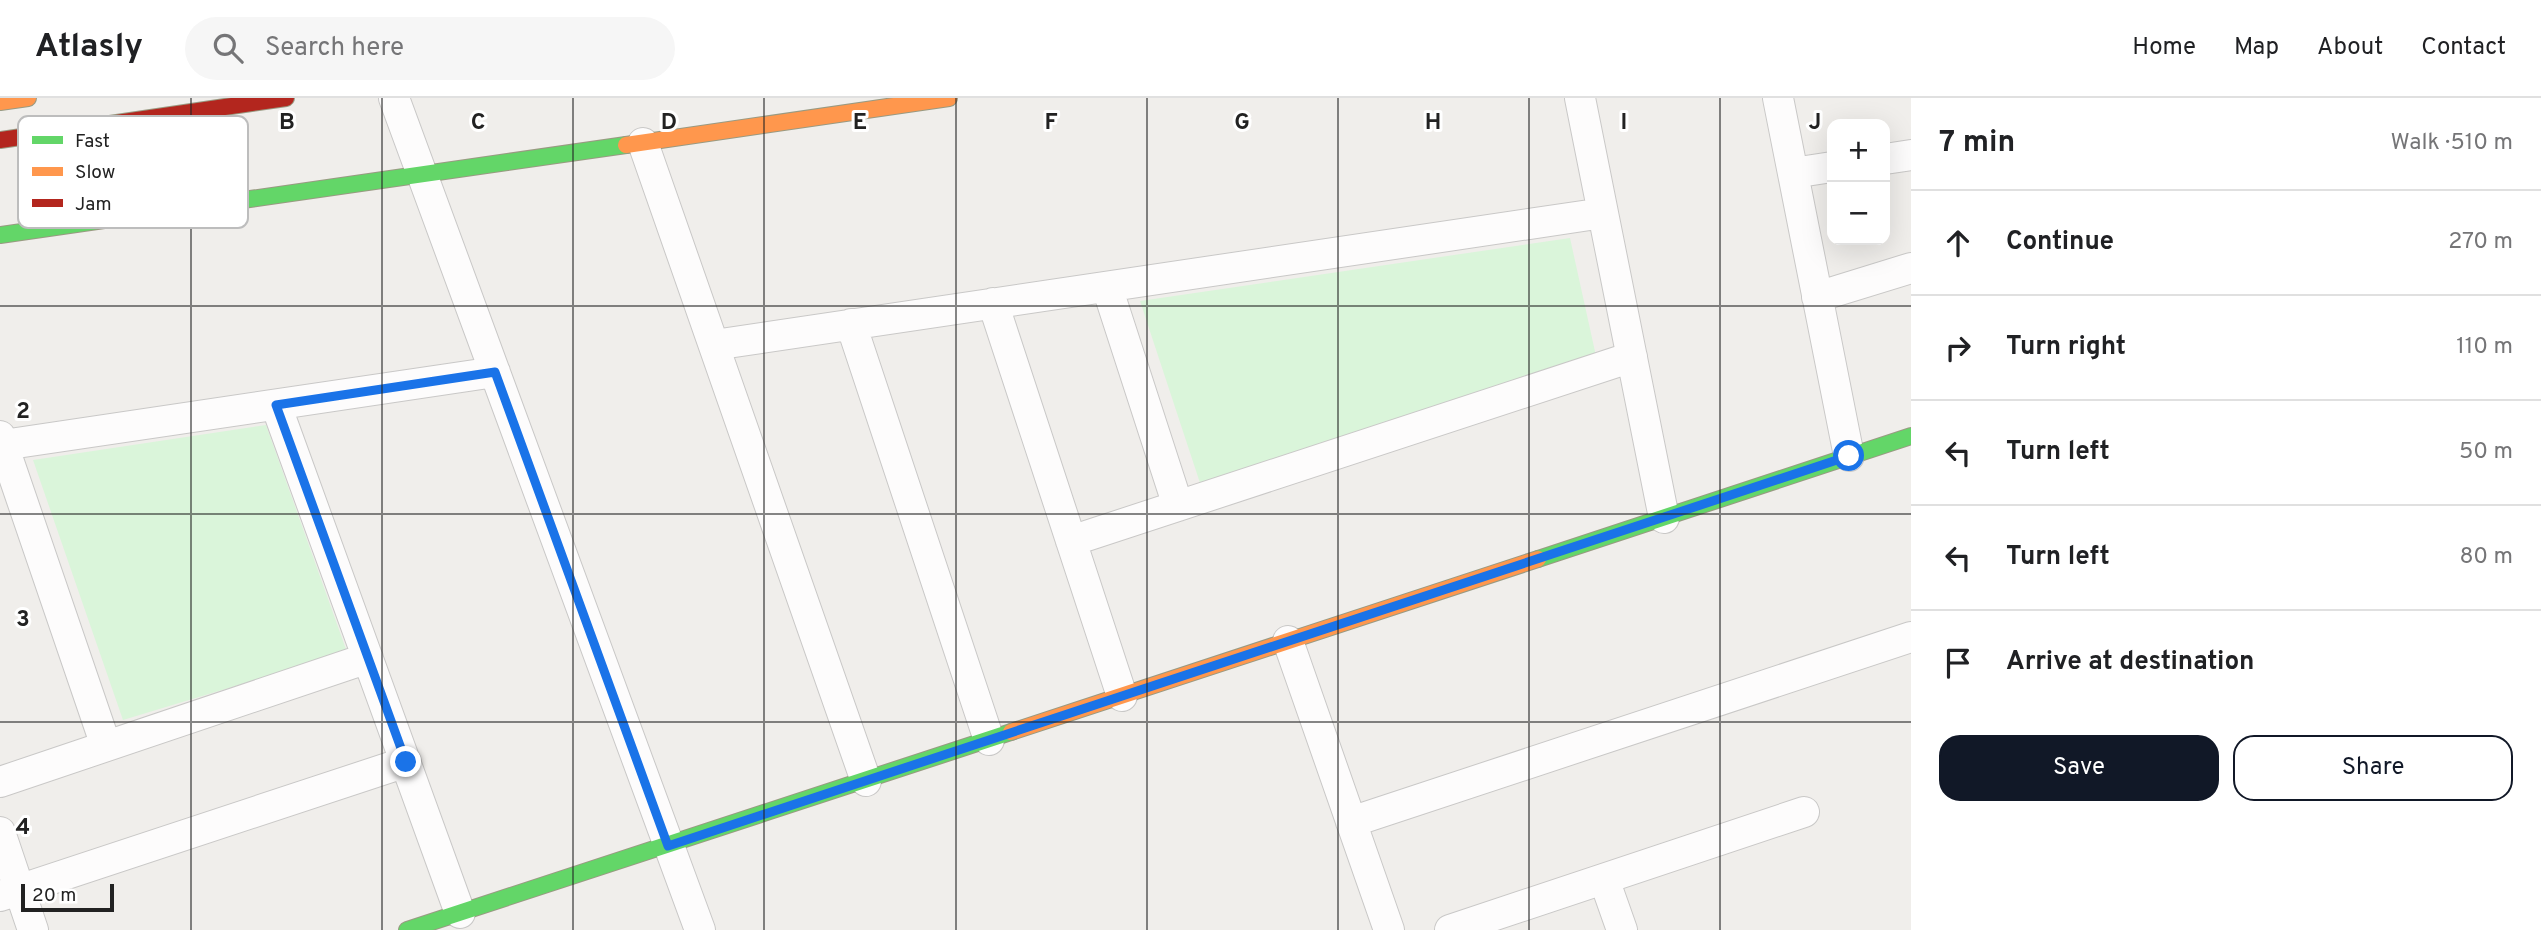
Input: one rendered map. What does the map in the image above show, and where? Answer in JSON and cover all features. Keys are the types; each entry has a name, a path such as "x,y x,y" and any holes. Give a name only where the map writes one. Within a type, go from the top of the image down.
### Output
{"street":[{"path":"0,102 28,98"},
{"path":"160,116 286,98"},
{"path":"394,98 700,930"},
{"path":"248,199 949,98"},
{"path":"1580,98 1664,518"},
{"path":"1778,98 1849,456"},
{"path":"0,139 18,136"},
{"path":"643,142 866,781"},
{"path":"1890,158 1911,155"},
{"path":"1793,173 1827,168"},
{"path":"714,345 1603,213"},
{"path":"0,235 48,228"},
{"path":"1817,297 1911,268"},
{"path":"1107,287 1178,506"},
{"path":"993,303 1122,696"},
{"path":"851,324 989,740"},
{"path":"1071,541 1632,357"},
{"path":"106,746 2,441 276,405 495,372"},
{"path":"276,405 460,913"},
{"path":"407,930 1911,436"},
{"path":"1352,822 1911,637"},
{"path":"1288,641 1389,930"},
{"path":"0,782 368,658"},
{"path":"10,893 406,762"},
{"path":"1450,930 1804,812"},
{"path":"0,832 10,893 33,930"},
{"path":"1604,879 1622,930"}],"green space":[{"path":"1570,238 1596,356 1201,486 1140,301"},
{"path":"266,425 347,652 123,720 33,460"}],"traffic: fast":[{"path":"248,199 626,145"},
{"path":"0,235 49,228"},
{"path":"1538,559 1911,436"},
{"path":"407,930 1011,732"}],"traffic: slow":[{"path":"0,102 28,98"},
{"path":"626,145 949,98"},
{"path":"1011,732 1538,559"}],"traffic: jam":[{"path":"163,116 286,98"},
{"path":"0,140 18,137"}],"route":[{"path":"406,762 276,405 495,372 668,846 1849,456"}]}
